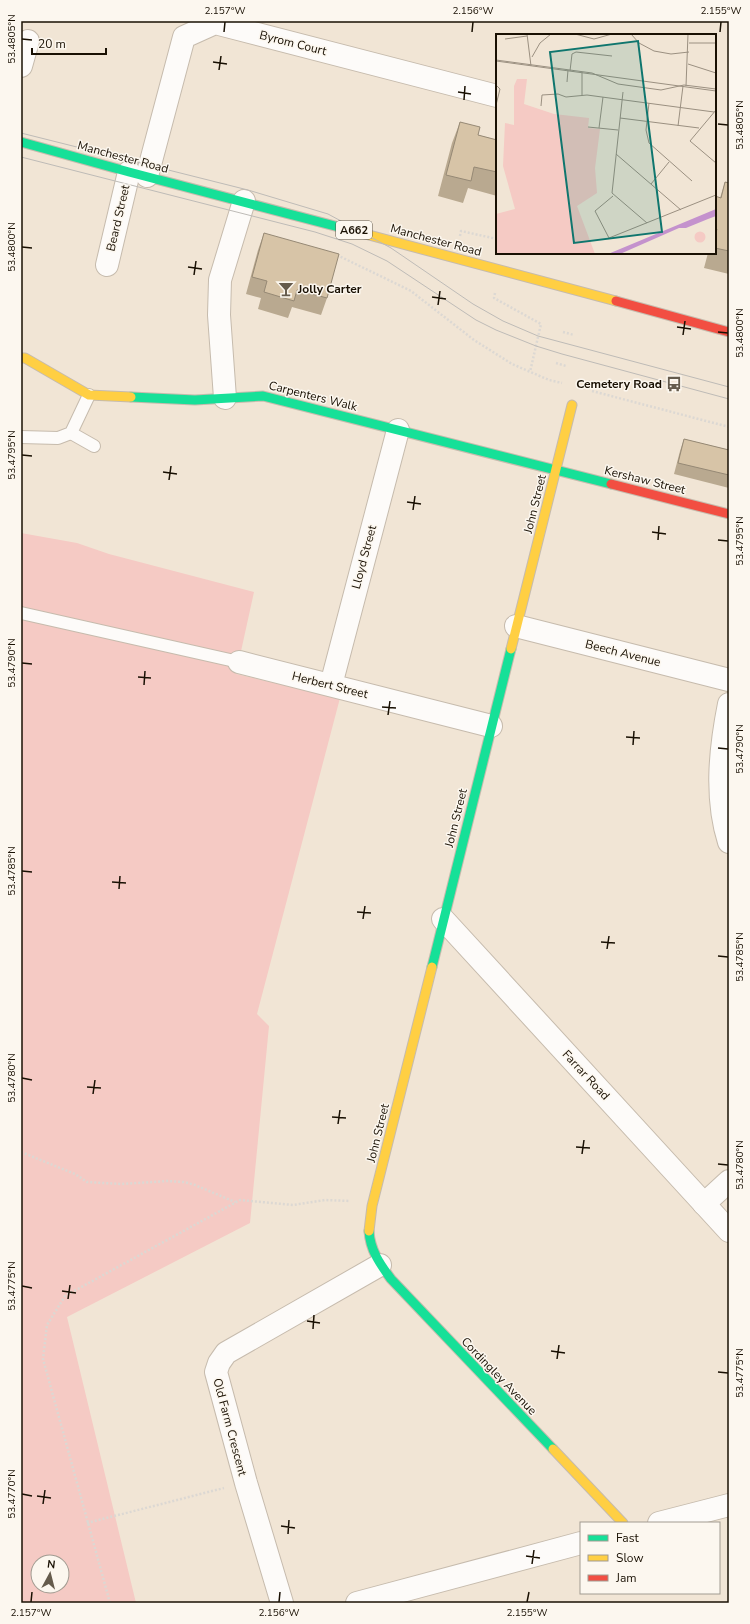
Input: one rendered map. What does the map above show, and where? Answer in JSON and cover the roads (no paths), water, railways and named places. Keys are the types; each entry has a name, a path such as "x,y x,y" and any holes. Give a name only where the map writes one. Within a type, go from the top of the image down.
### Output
{"street":[{"name":"Byrom Court","path":"138,174 184,37 215,23 496,96"},
{"path":"21,66 28,41"},
{"name":"Manchester Road","path":"21,142 729,332"},
{"name":"Beard Street","path":"107,265 138,174"},
{"path":"224,398 219,315 220,280 244,201"},
{"name":"Carpenters Walk","path":"21,358 25,358 89,395 195,400 263,396 556,470"},
{"name":"John Street","path":"369,1238 369,1223 372,1206 572,405"},
{"name":"Lloyd Street","path":"331,685 398,430"},
{"name":"Kershaw Street","path":"556,470 729,514"},
{"name":"Beech Avenue","path":"516,626 729,680"},
{"name":"Herbert Street","path":"239,662 491,726"},
{"path":"729,704 722,749 720,777 722,808 729,842"},
{"name":"Farrar Road","path":"443,919 729,1231"},
{"path":"704,1204 729,1181"},
{"name":"Cordingley Avenue","path":"369,1238 372,1251 380,1265 392,1279 622,1522"},
{"name":"Old Farm Crescent","path":"282,1603 246,1483 216,1372 226,1353 380,1265"},
{"path":"663,1522 729,1505"},
{"path":"357,1603 580,1544"}],"lane":[{"path":"71,434 89,395"},
{"path":"21,437 58,438 71,434 94,446"},
{"path":"21,613 239,662"}],"tram line":[{"path":"21,133 248,190 328,214 391,248 473,304 503,321 538,336 729,387"},
{"path":"21,157 315,232 352,244 387,261 476,320 496,330 536,346 562,354 729,399"}],"place":[{"name":"Jolly Carter","path":"286,289"},
{"name":"Cemetery Road","path":"674,384"}]}
